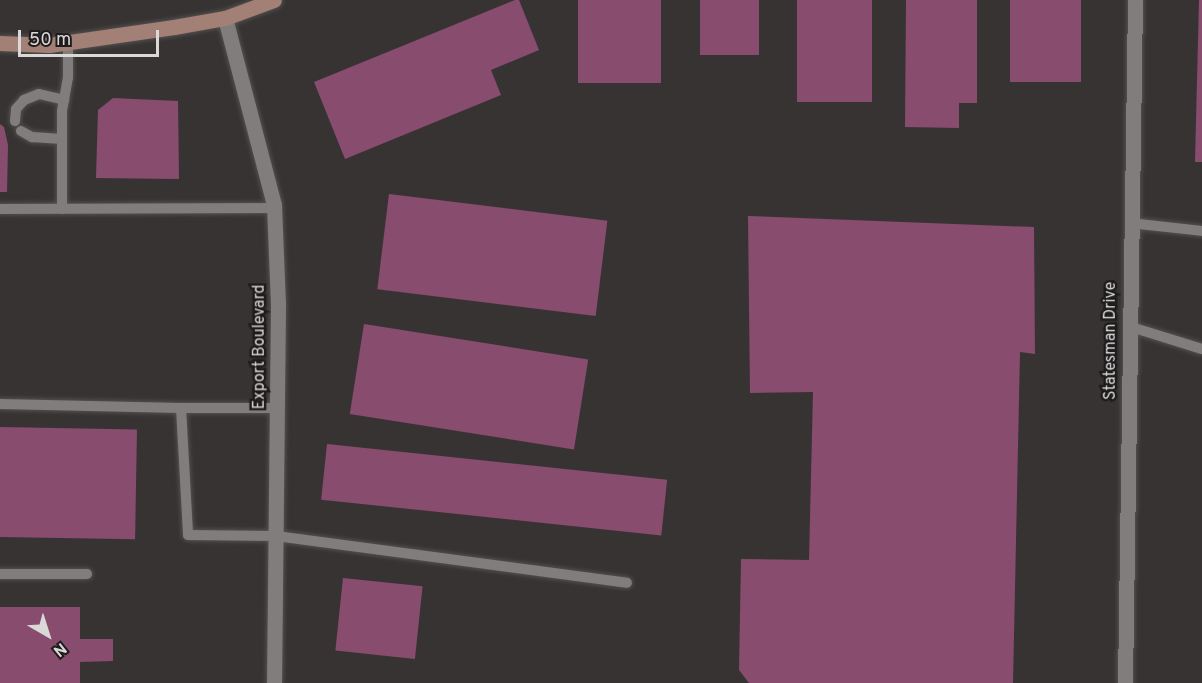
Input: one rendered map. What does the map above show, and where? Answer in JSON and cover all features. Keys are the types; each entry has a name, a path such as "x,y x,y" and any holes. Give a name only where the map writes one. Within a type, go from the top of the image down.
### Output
{"street":[{"path":"0,43 49,45 68,43 225,18 274,0"},
{"name":"Statesman Drive","path":"1125,683 1128,326 1135,0"},
{"name":"Export Boulevard","path":"225,18 274,208 278,288 274,683"}],"lane":[{"path":"62,209 62,139 64,100 68,78 68,43"},
{"path":"15,121 16,109 24,100 39,94 64,100"},
{"path":"21,131 32,137 62,139"},
{"path":"0,209 274,208"},
{"path":"1130,223 1202,231"},
{"path":"1128,326 1202,349 1202,338"},
{"path":"0,405 278,408"},
{"path":"181,408 188,535 276,536 627,583"},
{"path":"0,574 87,574"}],"building":[{"path":"519,0 539,50 491,70 501,95 345,159 314,82"},
{"path":"578,0 661,0 661,83 578,83"},
{"path":"700,0 759,0 759,55 700,55"},
{"path":"797,0 872,0 872,102 797,102"},
{"path":"906,0 977,0 977,103 959,103 959,128 905,127"},
{"path":"1010,0 1081,0 1081,82 1010,82"},
{"path":"1199,0 1202,0 1202,162 1195,162"},
{"path":"113,98 178,101 179,179 96,178 98,110"},
{"path":"0,124 4,127 8,145 7,192 0,192"},
{"path":"389,194 607,221 596,316 377,289"},
{"path":"748,216 1034,227 1035,354 1020,352 1013,683 749,683 739,670 741,559 809,560 813,392 750,393"},
{"path":"364,324 588,360 574,449 350,414"},
{"path":"0,427 137,429 135,539 0,537"},
{"path":"327,444 667,480 661,535 321,500"},
{"path":"343,578 423,586 415,659 335,651"},
{"path":"0,607 80,607 80,639 113,639 113,661 80,662 80,683 0,683"}]}
